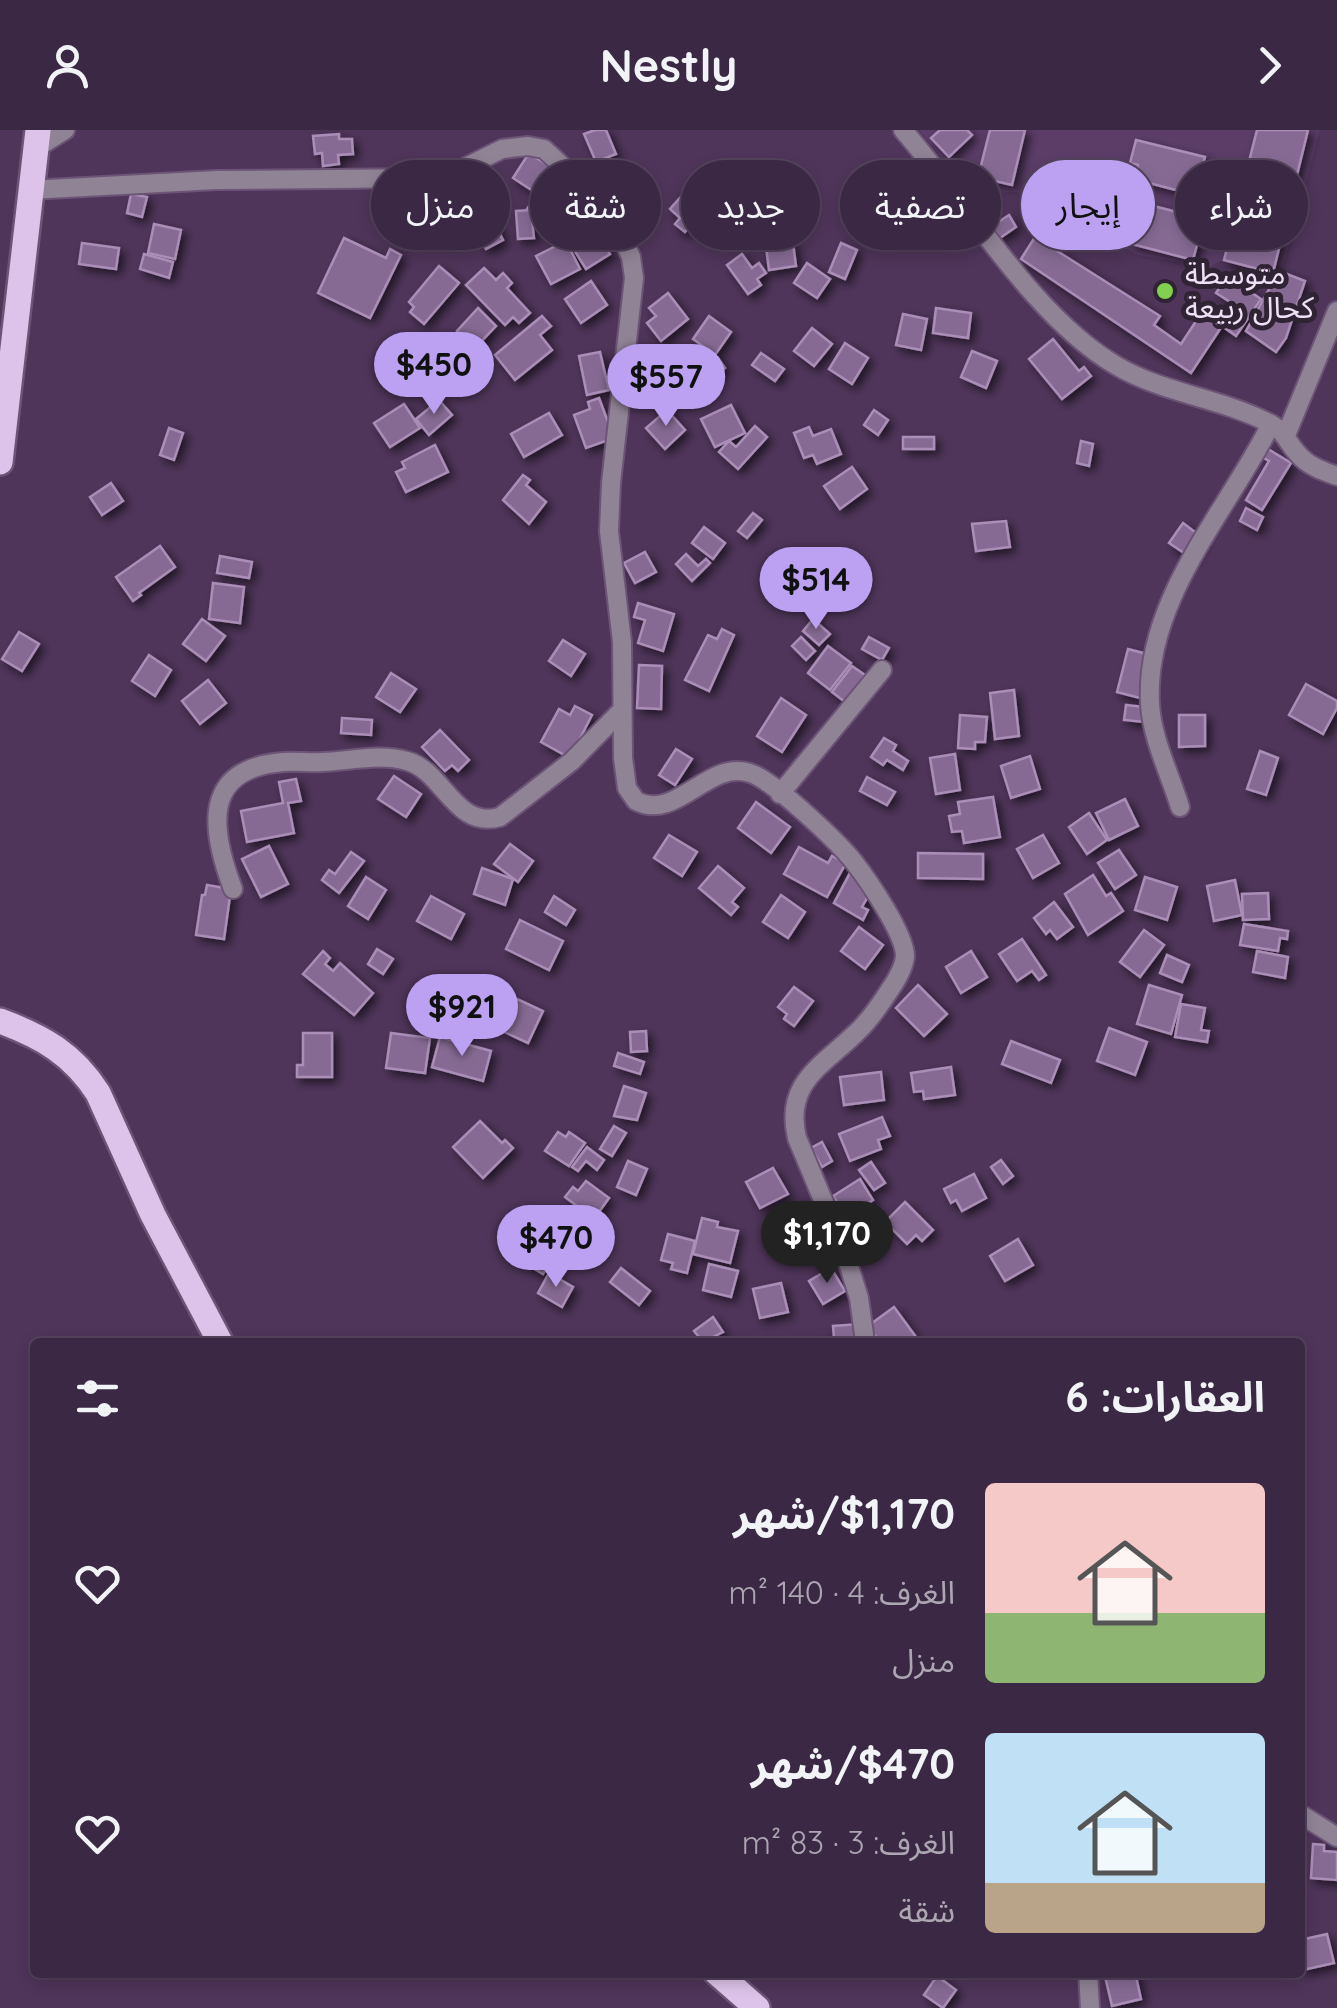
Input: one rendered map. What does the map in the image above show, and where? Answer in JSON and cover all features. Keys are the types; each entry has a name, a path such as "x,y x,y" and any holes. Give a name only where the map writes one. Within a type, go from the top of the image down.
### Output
{"main road":[{"path":"0,462 37,140"},
{"path":"0,362 21,263"},
{"path":"0,1021 54,1044 86,1074 98,1092 177,1265 218,1338"},
{"path":"723,1978 758,2008"}],"street":[{"path":"37,140 65,130"},
{"path":"902,130 1026,282 1102,357 1148,381 1218,402 1279,429 1306,462 1337,476"},
{"path":"30,190 217,180 416,179 456,172 502,149 528,146 552,154 609,215 632,257 633,304 611,483 609,532 620,619 622,710 630,796 641,804 667,804 712,779 749,772 780,794 856,864 905,951 892,987 856,1034 810,1075 800,1090 792,1119 844,1250 859,1298 864,1338"},
{"path":"1180,808 1152,723 1155,643 1200,546 1279,429 1337,311"},
{"path":"780,794 882,670"},
{"path":"233,889 216,835 216,809 229,786 248,772 284,762 401,759 433,775 450,799 467,812 493,819 572,762 622,710"},
{"path":"1305,1817 1337,1837"},
{"path":"1088,1978 1090,2008"}],"shaded area":[{"path":"919,130 1320,130 1308,174 1308,160 1175,160 1175,250 1288,250 1283,267 1220,261 1210,267 1137,255 1129,250 1155,250 1155,160 1021,160 1021,194 1001,193 1001,160 943,160"}],"building":[{"path":"606,130 616,154 595,160 584,134"},
{"path":"940,130 967,130 972,135 949,157 931,138"},
{"path":"990,130 1025,130 1012,185 1001,182 1001,160 982,160"},
{"path":"1257,130 1308,130 1301,160 1249,160"},
{"path":"339,134 339,139 352,139 353,154 338,155 339,164 323,166 322,153 315,154 313,136"},
{"path":"1136,140 1205,157 1175,160 1175,190 1155,185 1155,160 1131,160"},
{"path":"529,153 540,160 530,160 530,189 513,178"},
{"path":"131,194 147,197 142,217 127,213"},
{"path":"681,197 681,229 675,224 680,218 670,209"},
{"path":"1155,206 1175,212 1175,250 1196,250 1193,260 1155,250"},
{"path":"530,210 530,238 518,239 516,211"},
{"path":"1009,215 1016,227 1001,237 1001,220"},
{"path":"154,224 181,230 175,259 148,253"},
{"path":"344,238 386,258 390,250 401,255 370,318 318,293"},
{"path":"82,243 119,248 116,269 79,264"},
{"path":"840,245 840,250 857,250 845,279 829,272"},
{"path":"548,250 570,250 580,269 551,284 536,256"},
{"path":"574,250 608,250 610,254 586,269"},
{"path":"766,250 794,250 796,266 769,270"},
{"path":"1027,250 1056,250 1160,316 1154,325 1181,344 1206,306 1221,316 1230,302 1216,293 1227,276 1261,299 1236,336 1222,326 1191,373 1021,259"},
{"path":"1227,250 1279,250 1273,273 1224,260"},
{"path":"144,254 173,262 169,278 140,269"},
{"path":"742,254 752,268 759,263 766,273 757,279 761,285 748,294 727,265"},
{"path":"807,263 830,279 817,298 794,283"},
{"path":"439,266 459,283 424,324 410,312 414,307 409,302"},
{"path":"484,268 496,280 503,273 512,283 507,288 530,313 519,323 513,317 505,325 466,285"},
{"path":"1279,271 1305,281 1286,338 1276,352 1246,331"},
{"path":"591,281 607,305 581,323 565,299"},
{"path":"668,293 688,319 661,341 647,323 656,316 649,308"},
{"path":"478,308 496,326 475,348 457,331"},
{"path":"936,308 971,313 968,338 933,333"},
{"path":"903,314 927,319 921,350 896,345"},
{"path":"542,316 551,326 540,335 552,350 515,380 495,355"},
{"path":"709,316 731,332 715,355 693,339"},
{"path":"812,328 832,344 814,366 794,351"},
{"path":"1053,339 1079,371 1084,367 1091,376 1062,399 1029,359"},
{"path":"845,343 868,358 852,384 829,369"},
{"path":"972,351 997,361 986,388 961,377"},
{"path":"600,352 609,390 587,395 579,356"},
{"path":"761,353 784,369 775,381 752,365"},
{"path":"718,358 725,368 708,380 701,369"},
{"path":"599,398 614,438 586,448 574,415 590,409 588,402"},
{"path":"439,400 452,415 429,435 416,419"},
{"path":"404,404 420,428 390,447 374,423"},
{"path":"731,405 745,433 715,447 701,419"},
{"path":"667,410 685,430 665,449 646,428"},
{"path":"874,410 888,420 878,435 864,425"},
{"path":"549,413 562,435 524,457 511,434"},
{"path":"755,426 767,437 738,469 719,452 729,441 736,447"},
{"path":"809,427 813,436 831,429 841,454 817,464 813,455 804,458 794,433"},
{"path":"169,428 183,433 174,460 160,455"},
{"path":"903,437 934,437 934,449 903,449"},
{"path":"1081,441 1093,444 1089,466 1077,463"},
{"path":"435,445 448,472 406,492 396,472 405,468 402,462"},
{"path":"1268,449 1291,463 1262,510 1246,500 1269,461 1262,457"},
{"path":"852,467 867,489 840,509 824,486"},
{"path":"523,475 530,480 526,485 546,502 529,524 503,500"},
{"path":"111,483 123,501 102,515 90,497"},
{"path":"1246,508 1263,517 1257,530 1240,521"},
{"path":"753,513 762,520 747,538 738,531"},
{"path":"1006,521 1010,547 976,551 972,524"},
{"path":"1183,523 1203,538 1190,557 1169,543"},
{"path":"704,527 725,543 713,559 692,543"},
{"path":"160,546 175,567 133,601 116,577"},
{"path":"645,552 656,572 635,583 624,563"},
{"path":"686,554 698,566 706,559 710,563 692,581 676,564"},
{"path":"220,556 252,562 249,578 217,573"},
{"path":"213,583 244,587 240,623 209,619"},
{"path":"638,603 674,614 663,651 638,643 645,620 634,617"},
{"path":"202,619 225,636 206,661 183,644"},
{"path":"813,619 830,634 819,645 803,631"},
{"path":"722,629 734,635 709,691 685,680 708,635 717,639"},
{"path":"19,632 39,644 22,671 2,659"},
{"path":"801,637 815,651 806,660 792,646"},
{"path":"869,637 889,648 882,660 862,649"},
{"path":"563,640 585,654 571,676 549,661"},
{"path":"828,646 851,663 830,690 808,673"},
{"path":"1128,649 1151,655 1140,698 1117,692"},
{"path":"149,655 171,670 155,696 132,681"},
{"path":"639,665 662,666 661,709 637,708"},
{"path":"852,666 865,675 845,702 832,692"},
{"path":"391,673 416,689 400,712 376,697"},
{"path":"208,680 226,703 200,724 182,701"},
{"path":"1306,684 1337,701 1323,734 1289,715"},
{"path":"1014,690 1019,736 995,739 990,693"},
{"path":"781,698 806,715 782,752 757,736"},
{"path":"1126,705 1145,707 1144,722 1124,720"},
{"path":"575,706 592,715 570,758 541,742 559,709 570,715"},
{"path":"960,715 987,717 985,742 975,742 975,749 958,748"},
{"path":"1179,715 1205,715 1205,746 1179,747"},
{"path":"342,718 372,720 371,735 341,733"},
{"path":"440,730 469,760 458,771 452,765 445,771 422,747"},
{"path":"884,738 896,745 893,751 908,761 903,770 887,760 883,765 871,757"},
{"path":"676,749 692,759 675,785 659,775"},
{"path":"1260,751 1278,758 1266,795 1247,789"},
{"path":"955,754 960,790 936,794 930,758"},
{"path":"1030,756 1040,789 1011,798 1001,766"},
{"path":"394,776 421,794 406,817 378,799"},
{"path":"867,777 895,792 887,805 860,791"},
{"path":"296,779 301,801 288,803 294,833 247,842 241,811 283,803 279,782"},
{"path":"993,797 1000,837 964,843 962,831 952,832 949,816 960,814 958,802"},
{"path":"1125,799 1138,826 1109,840 1096,813"},
{"path":"756,802 790,827 771,853 738,828"},
{"path":"1089,813 1107,840 1087,854 1069,827"},
{"path":"669,835 697,852 682,876 654,858"},
{"path":"1043,835 1059,863 1033,878 1017,849"},
{"path":"510,844 533,861 518,882 494,864"},
{"path":"269,846 288,884 261,897 242,859"},
{"path":"799,847 828,863 832,856 846,863 827,897 784,874"},
{"path":"1119,850 1136,875 1115,889 1098,863"},
{"path":"351,852 364,861 339,893 322,880 329,870 335,874"},
{"path":"918,853 983,854 983,879 918,878"},
{"path":"718,866 744,888 732,902 738,907 731,915 699,888"},
{"path":"482,868 513,879 505,905 474,894"},
{"path":"850,873 874,886 862,907 868,910 863,920 834,903"},
{"path":"1093,875 1106,896 1111,893 1123,911 1088,935 1065,894"},
{"path":"366,877 386,890 368,919 348,906"},
{"path":"1145,877 1177,887 1167,920 1135,910"},
{"path":"1235,880 1242,915 1214,921 1207,886"},
{"path":"207,885 231,889 224,939 196,935"},
{"path":"1268,893 1269,919 1243,920 1242,894"},
{"path":"781,895 805,912 788,938 763,922"},
{"path":"431,896 464,914 451,939 417,921"},
{"path":"554,896 575,910 566,925 545,912"},
{"path":"1054,902 1073,927 1057,939 1050,930 1046,934 1034,918"},
{"path":"520,920 563,941 549,970 506,949"},
{"path":"1244,924 1288,931 1287,939 1280,938 1278,951 1240,945"},
{"path":"859,927 883,945 865,969 841,951"},
{"path":"1144,930 1164,945 1140,977 1120,962"},
{"path":"1022,939 1046,975 1039,980 1032,971 1017,981 999,954"},
{"path":"377,949 393,959 383,974 368,964"},
{"path":"323,951 330,958 325,964 333,971 340,963 373,993 354,1015 303,974"},
{"path":"971,951 987,977 961,993 946,967"},
{"path":"1257,951 1288,957 1285,978 1253,972"},
{"path":"1167,955 1189,965 1182,982 1160,973"},
{"path":"918,985 947,1014 924,1036 896,1008"},
{"path":"1149,985 1182,995 1171,1034 1137,1024"},
{"path":"794,987 813,1001 794,1026 784,1019 787,1014 778,1007"},
{"path":"517,999 543,1011 528,1043 502,1031"},
{"path":"1181,1004 1205,1008 1201,1030 1209,1031 1207,1042 1175,1037"},
{"path":"1109,1028 1147,1042 1135,1075 1097,1061"},
{"path":"646,1031 647,1051 631,1052 630,1032"},
{"path":"303,1033 332,1033 332,1077 297,1077 297,1065 303,1065"},
{"path":"391,1033 430,1038 425,1073 386,1068"},
{"path":"440,1037 491,1051 483,1081 432,1067"},
{"path":"1011,1041 1060,1060 1051,1083 1002,1064"},
{"path":"618,1053 644,1062 640,1074 614,1066"},
{"path":"951,1067 955,1095 924,1099 923,1091 914,1092 911,1073"},
{"path":"881,1072 884,1100 844,1105 840,1077"},
{"path":"624,1086 646,1093 637,1120 614,1116"},
{"path":"882,1117 890,1136 878,1140 881,1149 850,1161 839,1134"},
{"path":"480,1121 502,1143 505,1140 513,1148 483,1178 453,1147"},
{"path":"614,1126 626,1133 612,1156 600,1149"},
{"path":"558,1132 566,1137 569,1132 585,1143 569,1166 545,1151"},
{"path":"822,1142 832,1161 822,1167 811,1148"},
{"path":"587,1147 604,1160 597,1170 586,1161 578,1171 572,1167"},
{"path":"1001,1160 1013,1176 1003,1184 991,1167"},
{"path":"628,1161 647,1169 636,1195 617,1187"},
{"path":"871,1162 885,1183 874,1190 859,1170"},
{"path":"773,1168 788,1194 760,1208 746,1182"},
{"path":"974,1174 986,1198 962,1211 956,1200 951,1203 944,1189"},
{"path":"860,1179 873,1200 847,1217 833,1196"},
{"path":"586,1181 609,1198 594,1219 565,1197 573,1187 578,1191"},
{"path":"905,1202 933,1230 922,1241 916,1235 907,1244 885,1222"},
{"path":"702,1218 718,1222 717,1227 738,1231 730,1263 693,1254"},
{"path":"584,1227 601,1238 587,1260 570,1249"},
{"path":"668,1234 695,1241 687,1273 671,1269 673,1263 661,1260"},
{"path":"1018,1239 1033,1265 1005,1281 990,1256"},
{"path":"536,1252 551,1261 543,1274 528,1265"},
{"path":"709,1264 738,1271 731,1297 703,1290"},
{"path":"621,1268 650,1291 639,1305 610,1282"},
{"path":"831,1268 845,1291 823,1304 809,1281"},
{"path":"549,1273 573,1287 562,1307 538,1293"},
{"path":"781,1283 788,1312 760,1318 753,1289"},
{"path":"894,1307 916,1337 877,1338 868,1326"},
{"path":"713,1317 723,1332 700,1338 694,1331"},
{"path":"860,1324 861,1338 834,1338 833,1326"},
{"path":"1313,1844 1324,1845 1324,1851 1337,1852 1337,1880 1311,1878"},
{"path":"1327,1934 1334,1963 1305,1970 1305,1939"},
{"path":"936,1978 956,1990 943,2008 924,1995"},
{"path":"1105,1978 1136,1978 1141,1999 1112,2006"}],"place":[{"name":"متوسطة كحال ربيعة","path":"1165,291"}]}
